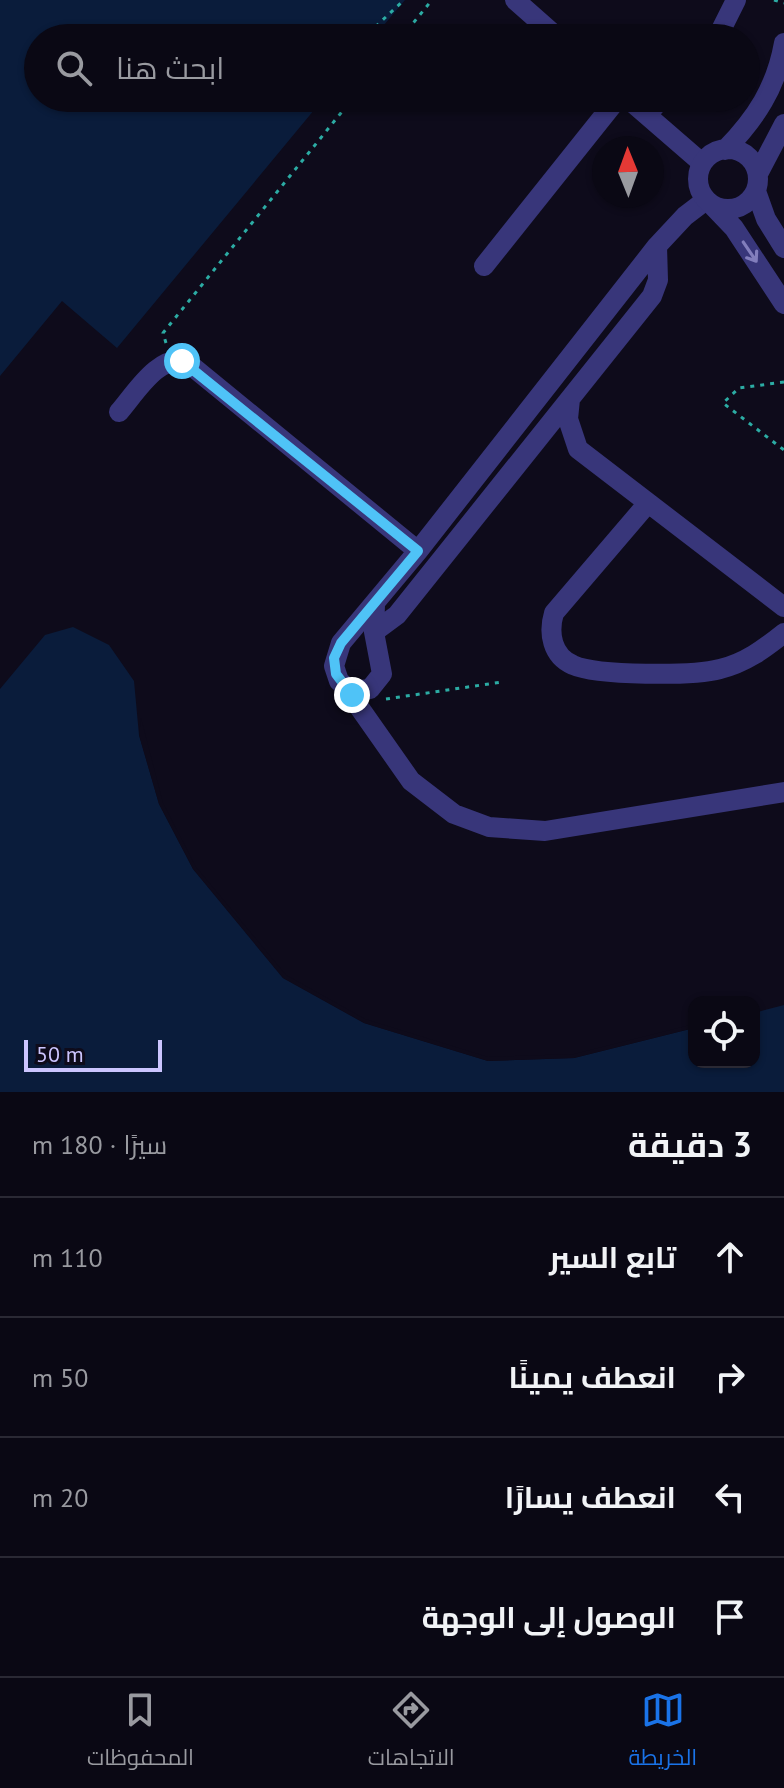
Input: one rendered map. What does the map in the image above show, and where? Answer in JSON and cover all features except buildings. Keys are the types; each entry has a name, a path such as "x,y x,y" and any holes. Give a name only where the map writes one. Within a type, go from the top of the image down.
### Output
{"street":[{"path":"515,0 542,24"},
{"path":"724,24 736,0"},
{"path":"760,109 780,65 784,43"},
{"path":"484,266 607,112"},
{"path":"643,112 702,163"},
{"path":"647,115 650,112"},
{"path":"758,112 725,150 702,163 698,179 709,202 734,228 784,304"},
{"path":"784,124 757,183 737,208 709,202 685,216 657,246 337,650 334,666 345,687 379,732 399,768 438,805 471,822 507,831 545,831 784,792"},
{"path":"725,150 746,156 766,219 784,248"},
{"path":"374,632 397,615 652,296 658,280 657,246"},
{"path":"119,412 160,367 170,361 188,363 418,551"},
{"path":"571,398 568,419 578,449"},
{"path":"529,451 558,446 578,449 784,607"},
{"path":"648,503 554,613 551,633 558,653 565,660 584,668 690,675 743,661 784,633"},
{"path":"375,605 374,632 381,661 379,732"},
{"path":"345,687 364,692 380,679"}],"path":[{"path":"378,24 404,0"},
{"path":"412,24 432,0"},
{"path":"774,0 784,3"},
{"path":"170,361 163,333 342,112"},
{"path":"784,382 739,388 723,403 784,450"},
{"path":"378,700 502,682"}],"water":[{"path":"0,0 405,0 385,24 24,24 24,112 312,112 117,348 62,301 0,376"},
{"path":"73,627 109,645 134,681 139,735 159,804 193,869 283,978 364,1023 488,1061 574,1058 688,1030 688,1068 760,1068 760,1011 784,1005 784,1092 0,1092 0,689 45,635"}],"pier":[{"path":"141,718 163,803 196,867 286,975 365,1019 488,1057 574,1054 688,1026 688,1030 574,1058 488,1061 364,1023 283,978 193,869 159,804 139,735"}],"route":[{"path":"182,361 418,551 337,650 334,658 336,674 352,695"}]}
